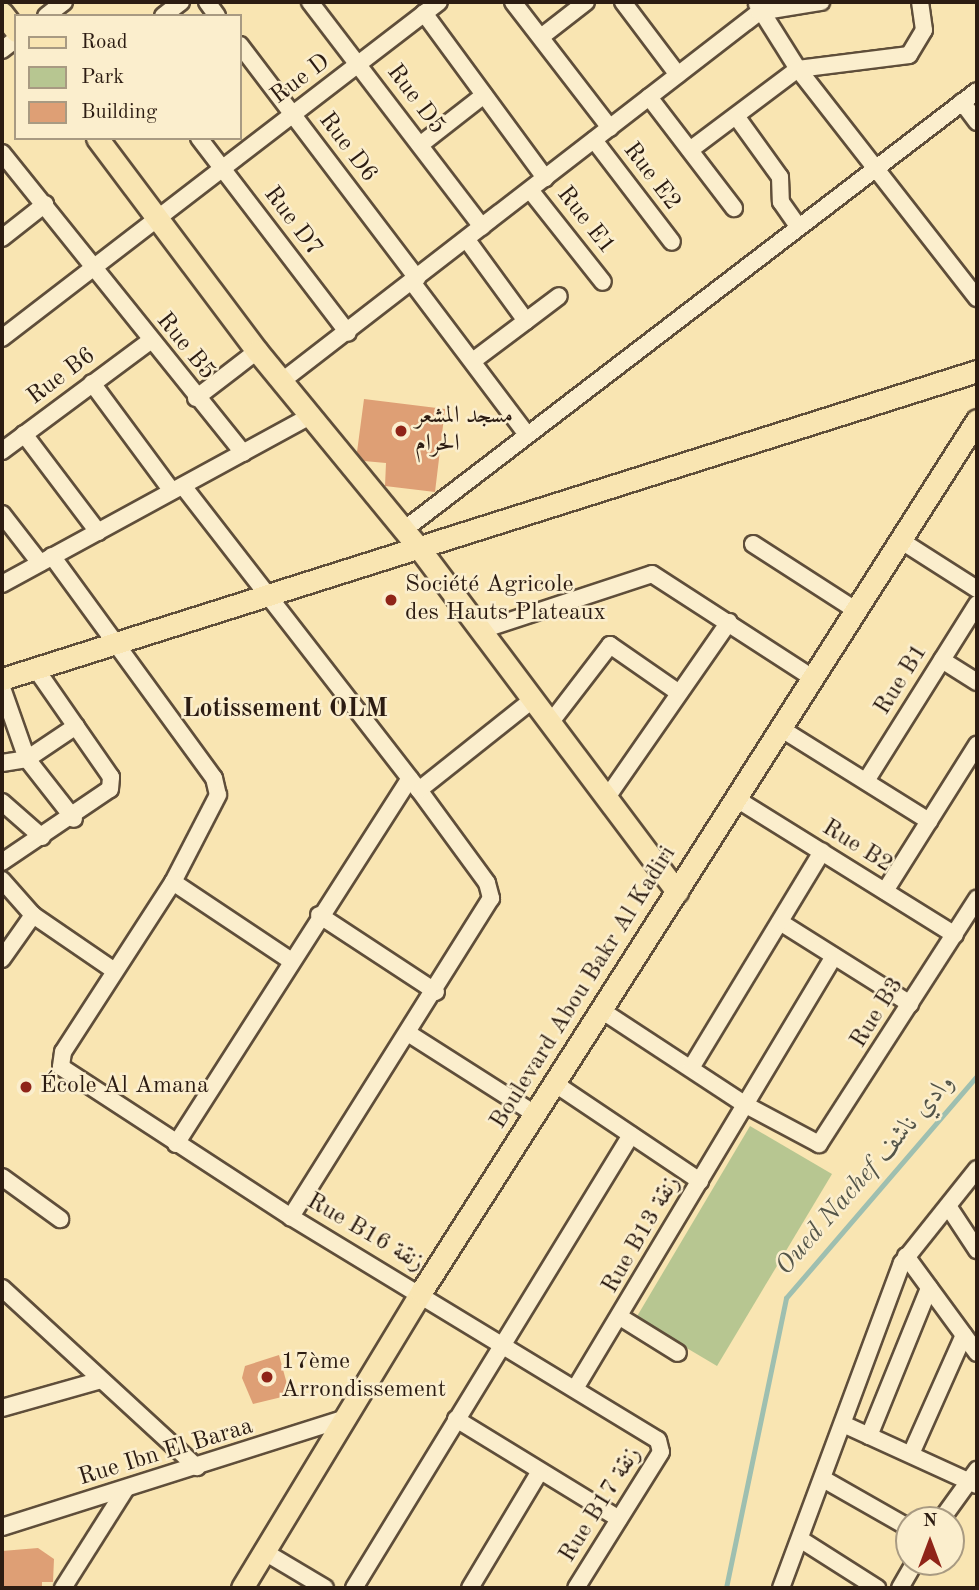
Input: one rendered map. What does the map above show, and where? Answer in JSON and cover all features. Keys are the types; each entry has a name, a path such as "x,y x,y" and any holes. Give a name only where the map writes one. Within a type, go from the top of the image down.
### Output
{"main road":[{"path":"2,13 14,28"},
{"path":"98,140 257,351 405,529 479,631 608,796 677,892"},
{"path":"2,680 977,371"},
{"name":"Boulevard Abou Bakr Al Kadiri","path":"242,1588 421,1292 977,419"}],"street":[{"path":"49,14 64,2"},
{"path":"166,14 181,2"},
{"name":"Rue D","path":"155,217 439,2"},
{"path":"513,2 610,128"},
{"path":"541,37 586,2"},
{"path":"623,2 678,75"},
{"path":"282,382 678,75 758,7 821,2"},
{"path":"690,150 798,69 900,58 917,48 924,30 920,2"},
{"name":"Rue D5","path":"316,4 482,227"},
{"path":"758,7 798,69 977,298"},
{"path":"424,13 545,178"},
{"name":"Rue D6","path":"242,48 525,432"},
{"path":"405,529 525,432 977,90"},
{"path":"420,145 484,95"},
{"path":"649,97 734,208"},
{"path":"962,102 977,122"},
{"path":"736,116 780,177 780,202 797,225"},
{"name":"Rue D7","path":"201,140 348,333"},
{"name":"Rue E2","path":"594,140 672,242"},
{"name":"Rue B5","path":"5,154 150,341 243,453"},
{"name":"Rue E1","path":"530,190 603,282"},
{"path":"2,238 45,204"},
{"path":"2,338 155,217"},
{"path":"467,240 523,316"},
{"path":"473,361 523,316 559,296"},
{"name":"Rue B6","path":"2,451 150,341"},
{"path":"197,398 257,351"},
{"path":"92,383 269,595 415,784 487,883 491,898 411,1035 291,1217"},
{"path":"2,584 310,416"},
{"path":"23,434 98,532"},
{"path":"2,513 119,642 217,787 216,805 173,882 112,969 33,915 2,880"},
{"path":"900,540 977,589"},
{"path":"753,544 855,609"},
{"path":"479,631 652,574 811,677"},
{"name":"Rue B1","path":"866,781 977,604"},
{"path":"608,796 729,622"},
{"path":"551,722 610,645 679,693"},
{"path":"942,660 977,682"},
{"path":"2,862 74,819 109,793 111,783 36,668"},
{"path":"3,697 27,759 74,819"},
{"path":"176,1144 319,915 415,784 532,700"},
{"path":"2,763 27,759 76,726"},
{"path":"780,728 929,821"},
{"path":"885,891 977,745"},
{"name":"Rue B2","path":"735,798 955,935"},
{"path":"2,802 41,837"},
{"path":"691,1068 822,852"},
{"path":"173,882 290,960"},
{"name":"Rue B3","path":"744,1104 813,1145 824,1140 977,899"},
{"path":"3,953 33,915"},
{"path":"319,915 436,992"},
{"path":"780,922 910,1004"},
{"name":"Rue B13 زنقة","path":"576,1387 834,956"},
{"name":"Rue B16 زنقة","path":"112,969 64,1052 64,1073 291,1217 504,1342 576,1387 660,1445"},
{"path":"601,1010 744,1104"},
{"path":"411,1035 535,1114"},
{"path":"554,1083 700,1181"},
{"path":"354,1588 631,1135"},
{"path":"780,1588 803,1541 843,1424 906,1256 977,1169"},
{"path":"2,1177 60,1219"},
{"path":"948,1206 977,1250"},
{"path":"906,1256 977,1353"},
{"path":"2,1288 198,1467"},
{"path":"869,1436 929,1288"},
{"path":"620,1317 678,1353"},
{"path":"911,1454 964,1335"},
{"path":"2,1408 101,1380"},
{"name":"Rue Ibn El Baraa","path":"2,1527 343,1419"},
{"path":"456,1419 619,1519"},
{"path":"843,1424 974,1479 952,1506"},
{"name":"Rue B17 زنقة","path":"576,1588 619,1519 660,1445"},
{"path":"470,1588 540,1471"},
{"path":"825,1480 895,1520"},
{"path":"63,1588 125,1490"},
{"path":"803,1541 877,1588"},
{"path":"263,1551 325,1588"}],"green space":[{"path":"750,1126 832,1174 717,1366 636,1318"}],"building":[{"name":"مسجد المشعر الحرام","path":"364,399 445,409 435,492 385,486 386,463 364,461 357,452"},
{"name":"17ème Arrondissement","path":"279,1355 290,1395 253,1404 242,1378 245,1366"},
{"path":"38,1548 54,1559 53,1582 42,1582 42,1588 2,1588 2,1551"}],"waterway":[{"name":"Oued Nachef وادي ناشف","path":"726,1588 786,1298 977,1076"}],"place":[{"name":"مسجد المشعر الحرام","path":"401,431"},
{"name":"Société Agricole des Hauts Plateaux","path":"391,600"},
{"name":"École Al Amana","path":"26,1087"},
{"name":"17ème Arrondissement","path":"267,1377"}],"district":[{"name":"Lotissement OLM","path":"285,710"}]}
